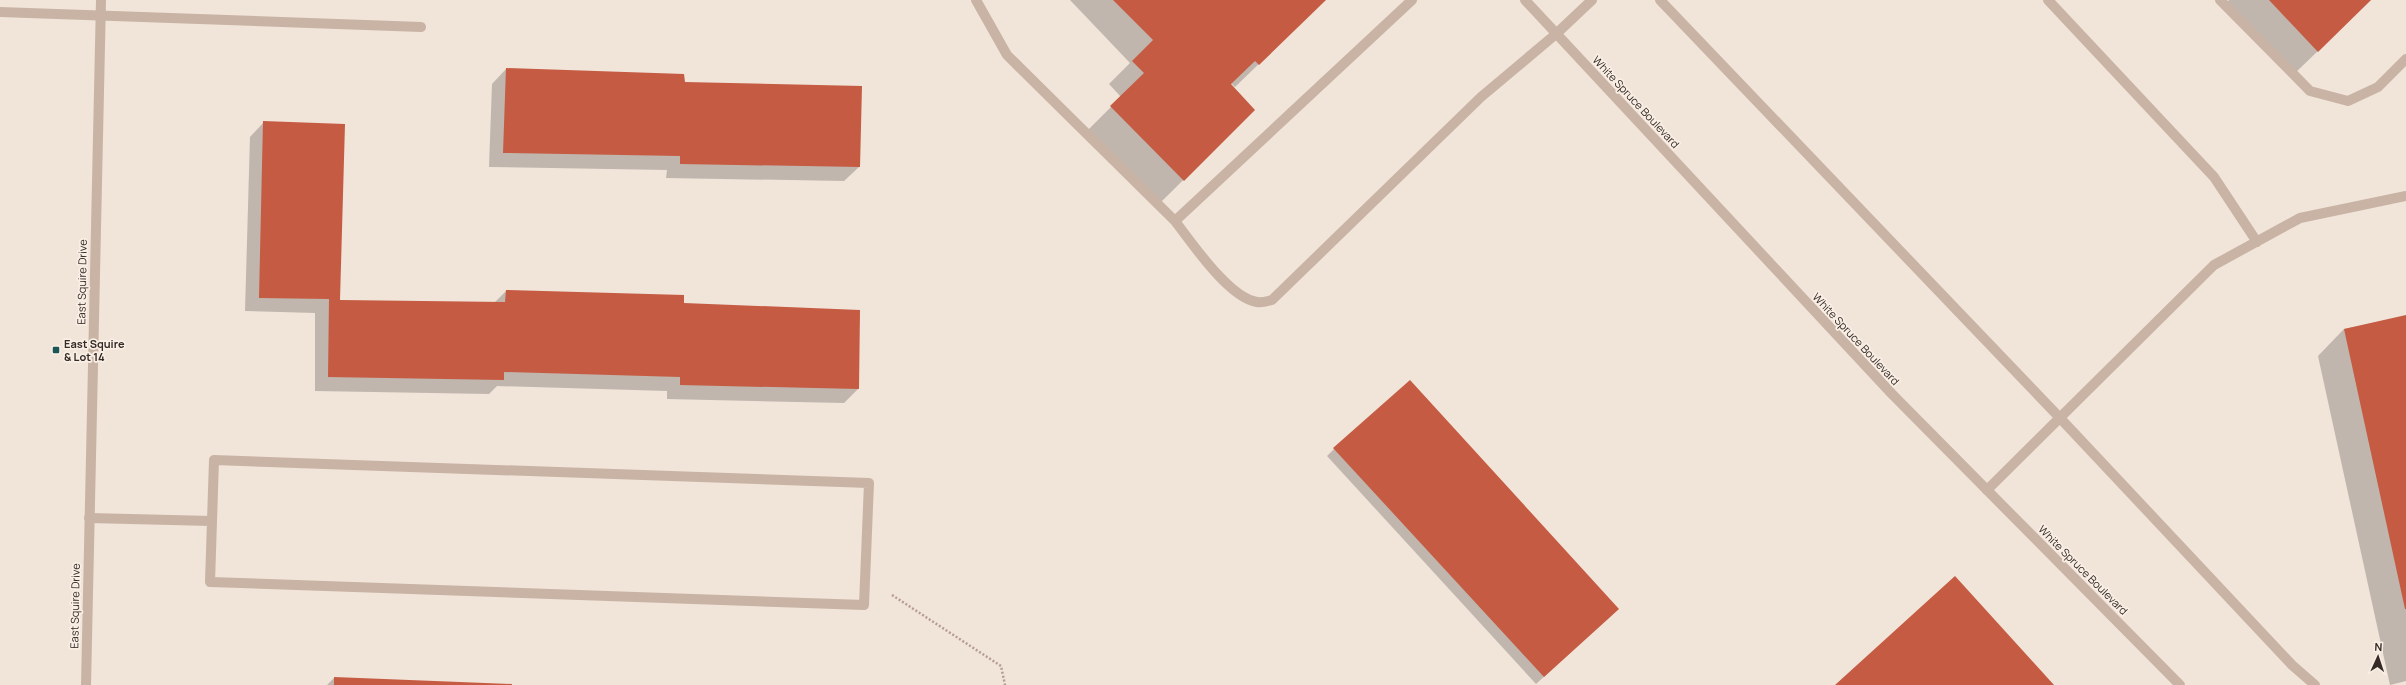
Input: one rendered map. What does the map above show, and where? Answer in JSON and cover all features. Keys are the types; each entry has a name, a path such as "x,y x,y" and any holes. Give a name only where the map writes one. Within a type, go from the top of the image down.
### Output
{"street":[{"name":"East Squire Drive","path":"86,685 101,0"},
{"path":"976,0 1007,55 1175,222 1207,263 1240,296 1258,303 1272,300 1481,97 1556,34 1592,0"},
{"path":"1175,222 1412,0"},
{"name":"White Spruce Boulevard","path":"1525,0 1892,394 2180,685"},
{"path":"1660,0 2060,418 2292,665 2315,685"},
{"path":"2048,0 2214,177 2257,242"},
{"path":"2220,0 2310,91 2348,101 2378,87 2406,59"},
{"path":"0,12 421,27"},
{"path":"1987,490 2214,265 2300,218 2406,196"},
{"path":"214,460 869,483 864,605 210,582 212,521 214,460"},
{"path":"89,518 212,521"}],"path":[{"path":"890,594 1001,666 1005,685"}],"building":[{"path":"1113,0 1326,0 1259,65 1255,61 1231,84 1255,110 1184,181 1110,106 1144,73 1132,61 1153,40"},
{"path":"2269,0 2371,0 2318,52"},
{"path":"506,68 684,74 685,82 862,86 860,167 680,164 680,156 503,153"},
{"path":"263,121 345,124 340,300 505,302 506,290 684,295 684,303 860,310 859,389 680,385 680,377 504,372 504,380 328,377 329,299 259,298"},
{"path":"2406,315 2406,609 2405,609 2344,329"},
{"path":"1410,380 1619,609 1544,677 1333,448"},
{"path":"1955,576 2054,685 1835,685"},
{"path":"334,677 512,684 512,685 334,685"}],"place":[{"name":"East Squire & Lot 14","path":"56,350"}]}
